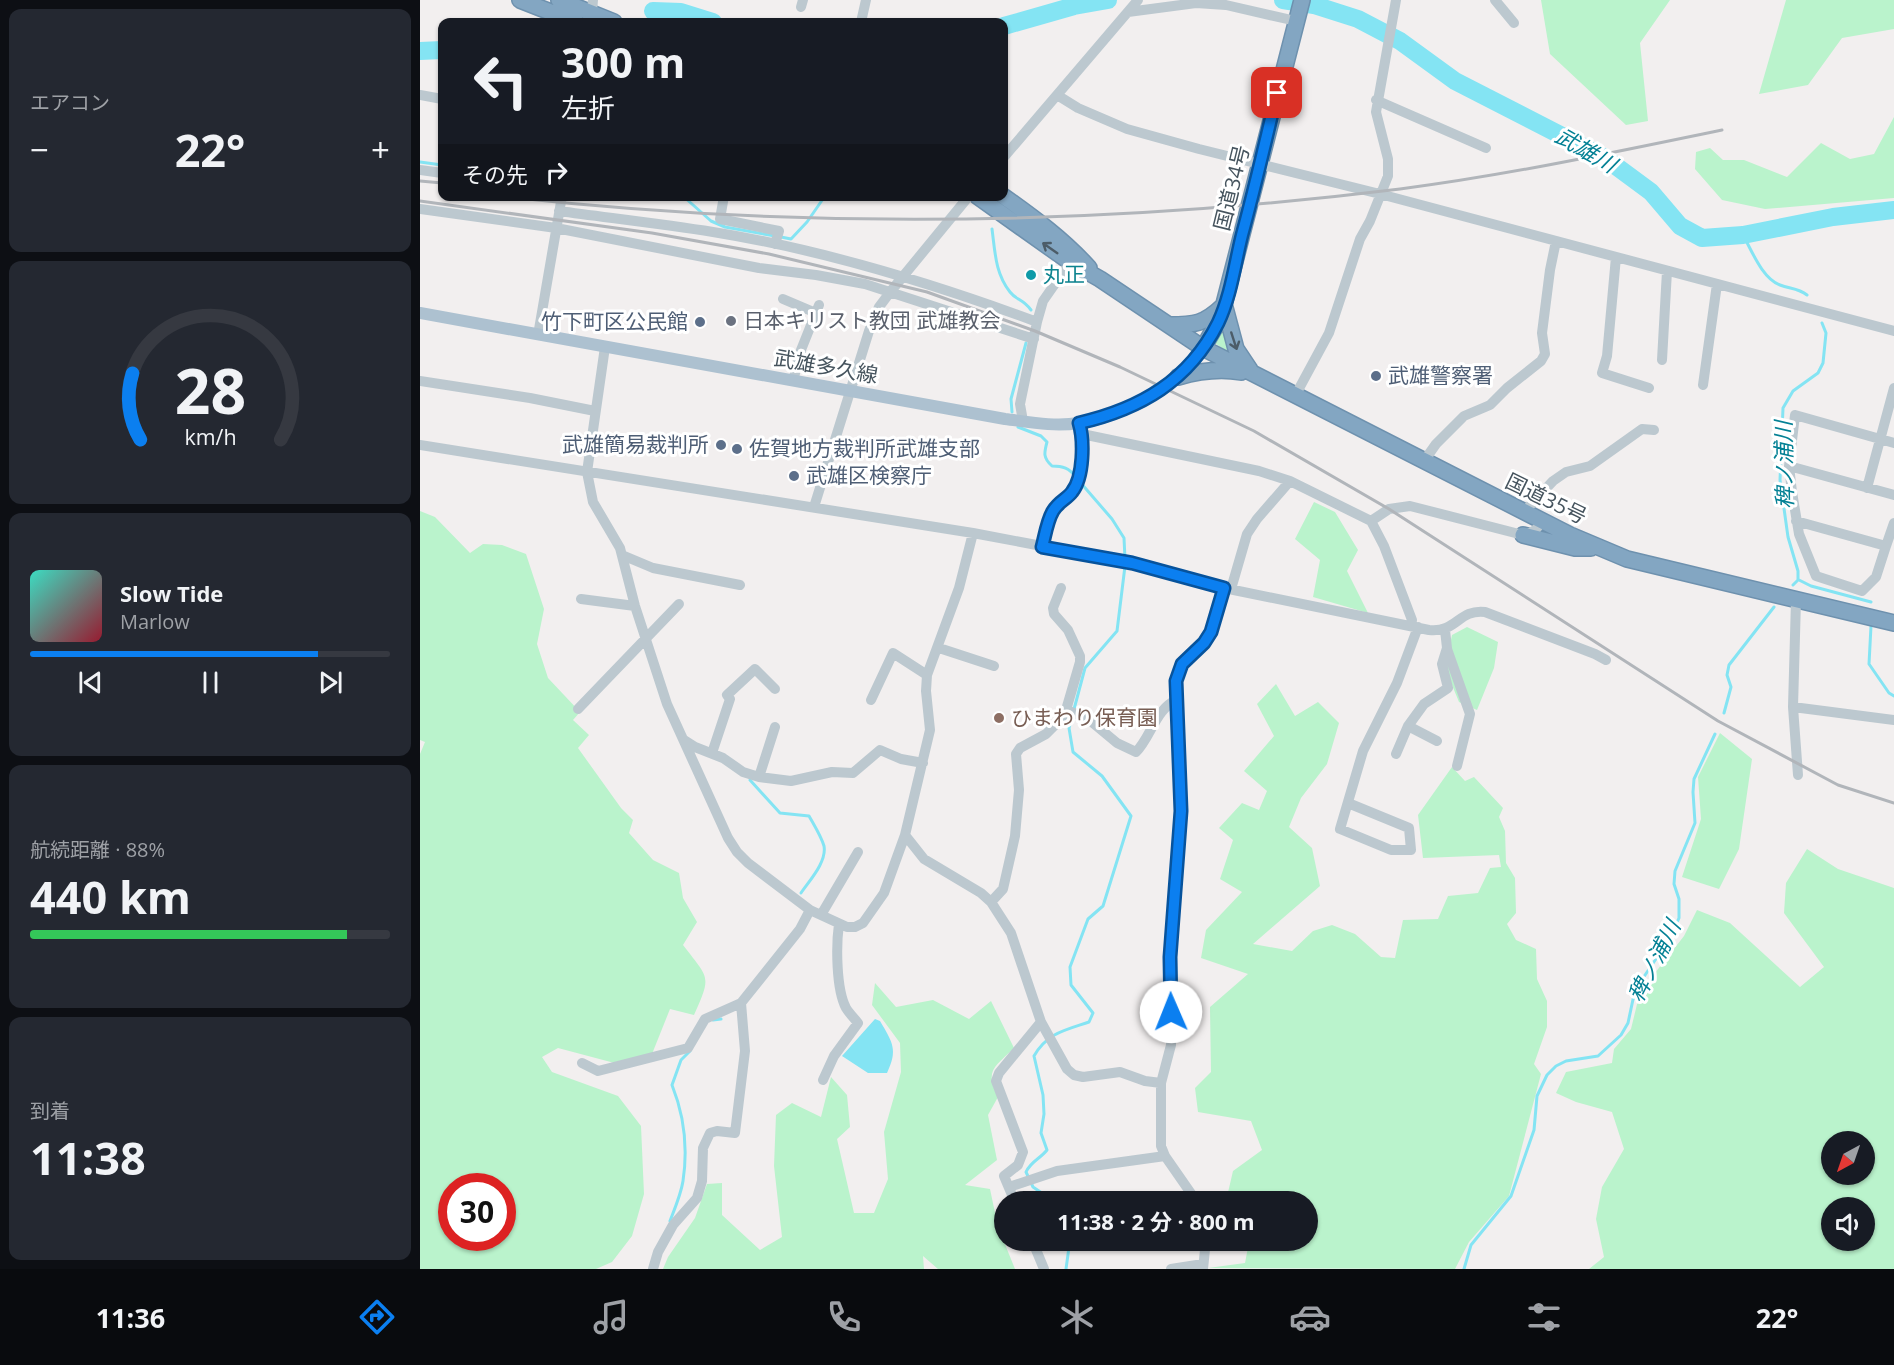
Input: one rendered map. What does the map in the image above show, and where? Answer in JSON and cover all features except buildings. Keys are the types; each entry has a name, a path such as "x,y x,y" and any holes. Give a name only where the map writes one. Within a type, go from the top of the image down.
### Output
{"highway":[{"path":"520,0 566,18"},
{"path":"559,0 592,12"},
{"name":"国道34号","path":"1203,348 1218,322 1224,304 1302,0"},
{"path":"1008,200 1038,221 1073,257"},
{"path":"985,201 1073,257"},
{"name":"国道35号","path":"1073,257 1100,279 1203,348 1600,549 1627,559 1894,623"},
{"path":"1169,325 1202,323 1224,304 1236,349 1252,374"},
{"path":"1178,377 1200,371 1227,370 1252,374"},
{"path":"1523,535 1575,548 1600,549"}],"main road":[{"name":"武雄多久線","path":"420,313 850,392 1081,429 1149,397 1178,377 1203,348"}],"street":[{"path":"862,18 866,0"},
{"path":"1008,151 1138,0"},
{"path":"1295,396 1329,333 1360,238 1370,221 1388,176 1388,159 1376,112 1396,0"},
{"path":"1495,0 1514,23"},
{"path":"1128,12 1196,3 1226,5 1296,21"},
{"path":"420,95 438,98"},
{"path":"1057,95 1078,108 1127,129 1894,331"},
{"path":"1377,100 1486,148"},
{"path":"420,170 438,172"},
{"path":"538,335 561,201"},
{"path":"723,201 720,219 779,231 775,244"},
{"path":"814,507 869,331 879,307 965,201"},
{"path":"420,209 556,228 759,268 826,277 891,291 1034,339"},
{"path":"559,211 713,232 837,258 970,297 1037,322"},
{"path":"1424,461 1436,444 1464,416 1490,405 1507,388 1541,362 1545,354 1542,333 1556,241"},
{"path":"1023,421 1020,404 1043,301 1073,257"},
{"path":"1616,257 1607,356 1602,373 1649,388"},
{"path":"1662,360 1667,270"},
{"path":"1703,385 1717,284"},
{"path":"783,299 818,309 801,350 793,381"},
{"path":"605,347 587,472 593,502 620,548 635,606 667,704 736,852 810,910 839,924 855,927 863,923 888,885 905,835 930,730 926,691 927,675 939,648 959,588 973,533"},
{"path":"420,381 530,398 595,411"},
{"path":"1867,488 1894,389"},
{"path":"1894,443 1795,415 1789,466 1799,534 1816,576 1862,591 1876,577 1894,523"},
{"path":"1042,547 1052,512 1062,499 1072,493 1078,479 1082,461 1081,429 1259,471 1290,482 1371,521 1384,546 1414,626 1397,683 1363,751 1340,829 1391,850 1411,850 1409,828 1348,803"},
{"path":"1524,512 1553,481 1566,472 1590,466 1642,429 1654,430"},
{"path":"420,445 973,533 1126,562 1228,588 1438,631 1445,630 1474,611 1485,612 1606,660"},
{"path":"1789,466 1894,495"},
{"path":"1189,1191 1165,1156 1161,1146 1161,1083 1171,1045 1170,957 1181,811 1176,681 1182,664 1204,643 1211,632 1247,534 1257,519 1290,482"},
{"path":"1371,521 1389,509 1410,506 1523,535 1532,533 1539,527 1541,521"},
{"path":"1797,522 1886,546"},
{"path":"622,555 652,568 740,585"},
{"path":"991,902 1003,889 1016,836 1019,790 1016,754 1020,748 1046,734 1055,726 1066,710 1080,662 1080,656 1068,630 1054,614 1053,608 1061,588"},
{"path":"581,599 635,606"},
{"path":"1796,600 1793,707 1798,775"},
{"path":"578,709 679,604"},
{"path":"1445,630 1447,648 1470,714 1457,766"},
{"path":"939,648 994,666"},
{"path":"1396,754 1408,726 1424,704 1448,688 1442,664 1447,648"},
{"path":"871,700 893,653 927,675"},
{"path":"712,753 730,699 727,695 755,669 776,688"},
{"path":"1066,710 1087,717 1117,743 1136,752 1144,744 1157,719 1170,703 1177,700"},
{"path":"1793,707 1894,720"},
{"path":"1408,726 1437,741"},
{"path":"759,777 775,728"},
{"path":"684,740 723,758 743,772 759,777 791,781 832,772 853,773 880,750 901,759 923,763"},
{"path":"905,835 924,859 981,893 991,902 1011,933 1046,1032 1067,1069 1074,1076 1120,1072 1145,1081 1161,1083"},
{"path":"821,915 858,852"},
{"path":"582,1063 598,1071 688,1048 705,1018 741,1003 800,929 810,910"},
{"path":"823,1080 834,1056 858,1023 846,1007 840,984 837,937 839,924"},
{"path":"653,1269 658,1252 673,1225 697,1198 702,1180 703,1148 710,1133 717,1131 735,1133 745,1051 741,1003"},
{"path":"1011,1191 1004,1176 1018,1165 1023,1152 996,1081 999,1073 1046,1032"},
{"path":"1009,1187 1057,1171 1165,1156"},
{"path":"1037,1251 1044,1269"},
{"path":"1171,1269 1203,1267 1205,1251"}],"green space":[{"path":"1541,0 1670,0 1640,43 1648,121 1626,125 1550,54"},
{"path":"1786,0 1894,0 1894,29 1842,38 1808,85 1759,94"},
{"path":"1894,117 1894,198 1765,209 1722,200 1695,169 1696,152 1710,148 1723,160 1744,160 1787,177 1821,143 1850,159 1874,154"},
{"path":"1224,328 1233,356 1215,343"},
{"path":"1314,502 1335,512 1358,550 1347,571 1368,613 1313,597 1320,560 1295,539"},
{"path":"420,511 435,517 470,553 483,544 502,545 526,554 544,609 537,644 548,678 580,712 573,720 589,735 578,748 621,808 633,820 629,833 653,860 679,873 683,898 697,922 683,945 703,972 704,992 694,1015 670,1009 650,1059 622,1065 558,1048 542,1057 552,1072 618,1096 641,1126 644,1194 632,1236 612,1262 596,1269 420,1269 420,754 425,742 420,740"},
{"path":"1467,627 1498,642 1494,668 1477,710 1459,702 1445,668 1452,635"},
{"path":"1276,684 1295,716 1318,702 1339,723 1327,764 1301,798 1289,827 1312,848 1320,886 1253,944 1292,951 1313,931 1332,925 1355,934 1381,957 1395,958 1403,920 1438,919 1448,896 1478,893 1490,868 1501,867 1499,855 1423,858 1418,815 1452,767 1465,781 1474,777 1503,808 1499,817 1505,831 1506,863 1515,878 1516,913 1507,924 1516,940 1536,949 1537,979 1547,1001 1547,1027 1534,1064 1541,1074 1509,1196 1469,1242 1455,1269 1208,1268 1245,1263 1247,1251 1318,1251 1318,1191 1228,1191 1233,1171 1262,1150 1251,1121 1198,1112 1195,1088 1211,1072 1210,1007 1248,974 1201,958 1206,930 1242,892 1220,879 1233,840 1219,828 1242,803 1259,810 1267,791 1244,771 1274,736 1257,704"},
{"path":"1720,733 1752,759 1739,849 1719,889 1682,877 1701,819 1698,777"},
{"path":"1807,849 1838,869 1894,888 1894,1269 1589,1269 1604,1257 1596,1219 1602,1187 1624,1149 1612,1112 1576,1102 1556,1093 1566,1072 1612,1063 1614,1049 1631,1029 1640,992 1684,936 1697,910 1730,923 1800,987 1824,967 1784,913 1786,883"},
{"path":"875,983 896,1007 933,1000 969,1019 991,1001 1014,1048 997,1065 992,1075 998,1097 988,1115 997,1160 965,1185 990,1189 994,1208 994,1251 1008,1251 1015,1269 938,1269 923,1256 924,1269 663,1269 668,1257 695,1218 707,1184 722,1183 722,1215 760,1250 782,1237 774,1166 776,1115 792,1103 821,1117 831,1077 847,1095 850,1127 837,1139 854,1213 874,1213 888,1179 884,1132 901,1072 900,1043 872,1005"}],"water":[{"path":"875,1019 880,1021 893,1047 887,1073 868,1073 842,1056"}],"waterway":[{"name":"武雄川","path":"1008,25 1074,6 1108,0"},
{"name":"武雄川","path":"1283,0 1314,5 1358,19 1400,41 1455,81 1605,158 1651,192 1680,226 1702,238 1743,235 1833,217 1894,210"},
{"name":"武雄川","path":"653,11 681,12 700,18"},
{"name":"武雄川","path":"420,51 438,50"},
{"path":"420,162 438,164"},
{"path":"689,201 711,221 725,227 775,236"},
{"path":"781,237 791,239 807,222 822,201"},
{"path":"992,229 996,262 1001,277 1012,295 1031,310"},
{"name":"稗ノ浦川","path":"1743,235 1768,276 1780,285 1807,295"},
{"name":"稗ノ浦川","path":"1793,585 1798,580 1798,571 1788,537 1780,480 1783,408 1793,391 1818,373 1823,363 1826,333 1822,323"},
{"path":"1012,412 1011,399 1026,343"},
{"path":"1018,427 1041,436 1047,442 1045,455 1049,463 1052,466 1066,468 1076,477"},
{"path":"1080,482 1112,519 1124,538 1125,559"},
{"path":"1039,1191 1033,1187 1026,1172 1030,1165 1047,1150 1041,1133 1044,1114 1043,1095 1034,1056 1051,1037 1089,1022 1093,1013 1071,985 1070,967 1088,919 1103,906 1131,816 1102,776 1073,752 1069,728 1085,668 1117,631 1125,566"},
{"path":"1799,580 1811,586 1871,602"},
{"name":"稗ノ浦川","path":"1724,713 1731,687 1727,675 1729,665 1774,607"},
{"path":"1871,626 1869,664 1889,693 1894,696"},
{"name":"稗ノ浦川","path":"1464,1269 1471,1245 1511,1196 1534,1130 1537,1096 1547,1075 1556,1066 1566,1061 1598,1056 1621,1035 1628,1023 1635,990 1670,938 1679,918 1679,899 1674,884 1675,871 1695,823 1694,779 1715,734"},
{"path":"750,780 780,813 809,816 821,838 824,846 823,858 817,871 801,893"},
{"path":"713,1020 721,1019"},
{"path":"670,1221 682,1186 685,1156 682,1120 672,1085 681,1060 690,1051"},
{"path":"1066,1269 1068,1251"}],"railway":[{"path":"550,201 724,214 836,218 949,219 1175,210 1400,189 1481,177 1722,130"},
{"path":"420,181 438,183"},
{"path":"420,201 652,233 769,254 927,292 1035,331 1120,367 1254,431 1389,509 1718,721 1838,785 1894,803"}],"place":[{"name":"丸正","path":"1031,275"},
{"name":"日本キリスト教団 武雄教会","path":"731,321"},
{"name":"竹下町区公民館","path":"700,322"},
{"name":"武雄警察署","path":"1376,376"},
{"name":"武雄簡易裁判所","path":"721,445"},
{"name":"佐賀地方裁判所武雄支部","path":"737,449"},
{"name":"武雄区検察庁","path":"794,476"},
{"name":"ひまわり保育園","path":"999,718"}],"route":[{"path":"1171,1012 1170,957 1181,811 1176,681 1182,664 1204,643 1211,632 1224,588 1132,563 1042,547 1052,512 1062,499 1072,493 1079,474 1082,461 1082,434 1079,423 1095,420 1124,409 1149,397 1178,377 1194,361 1218,322 1277,93"}]}
